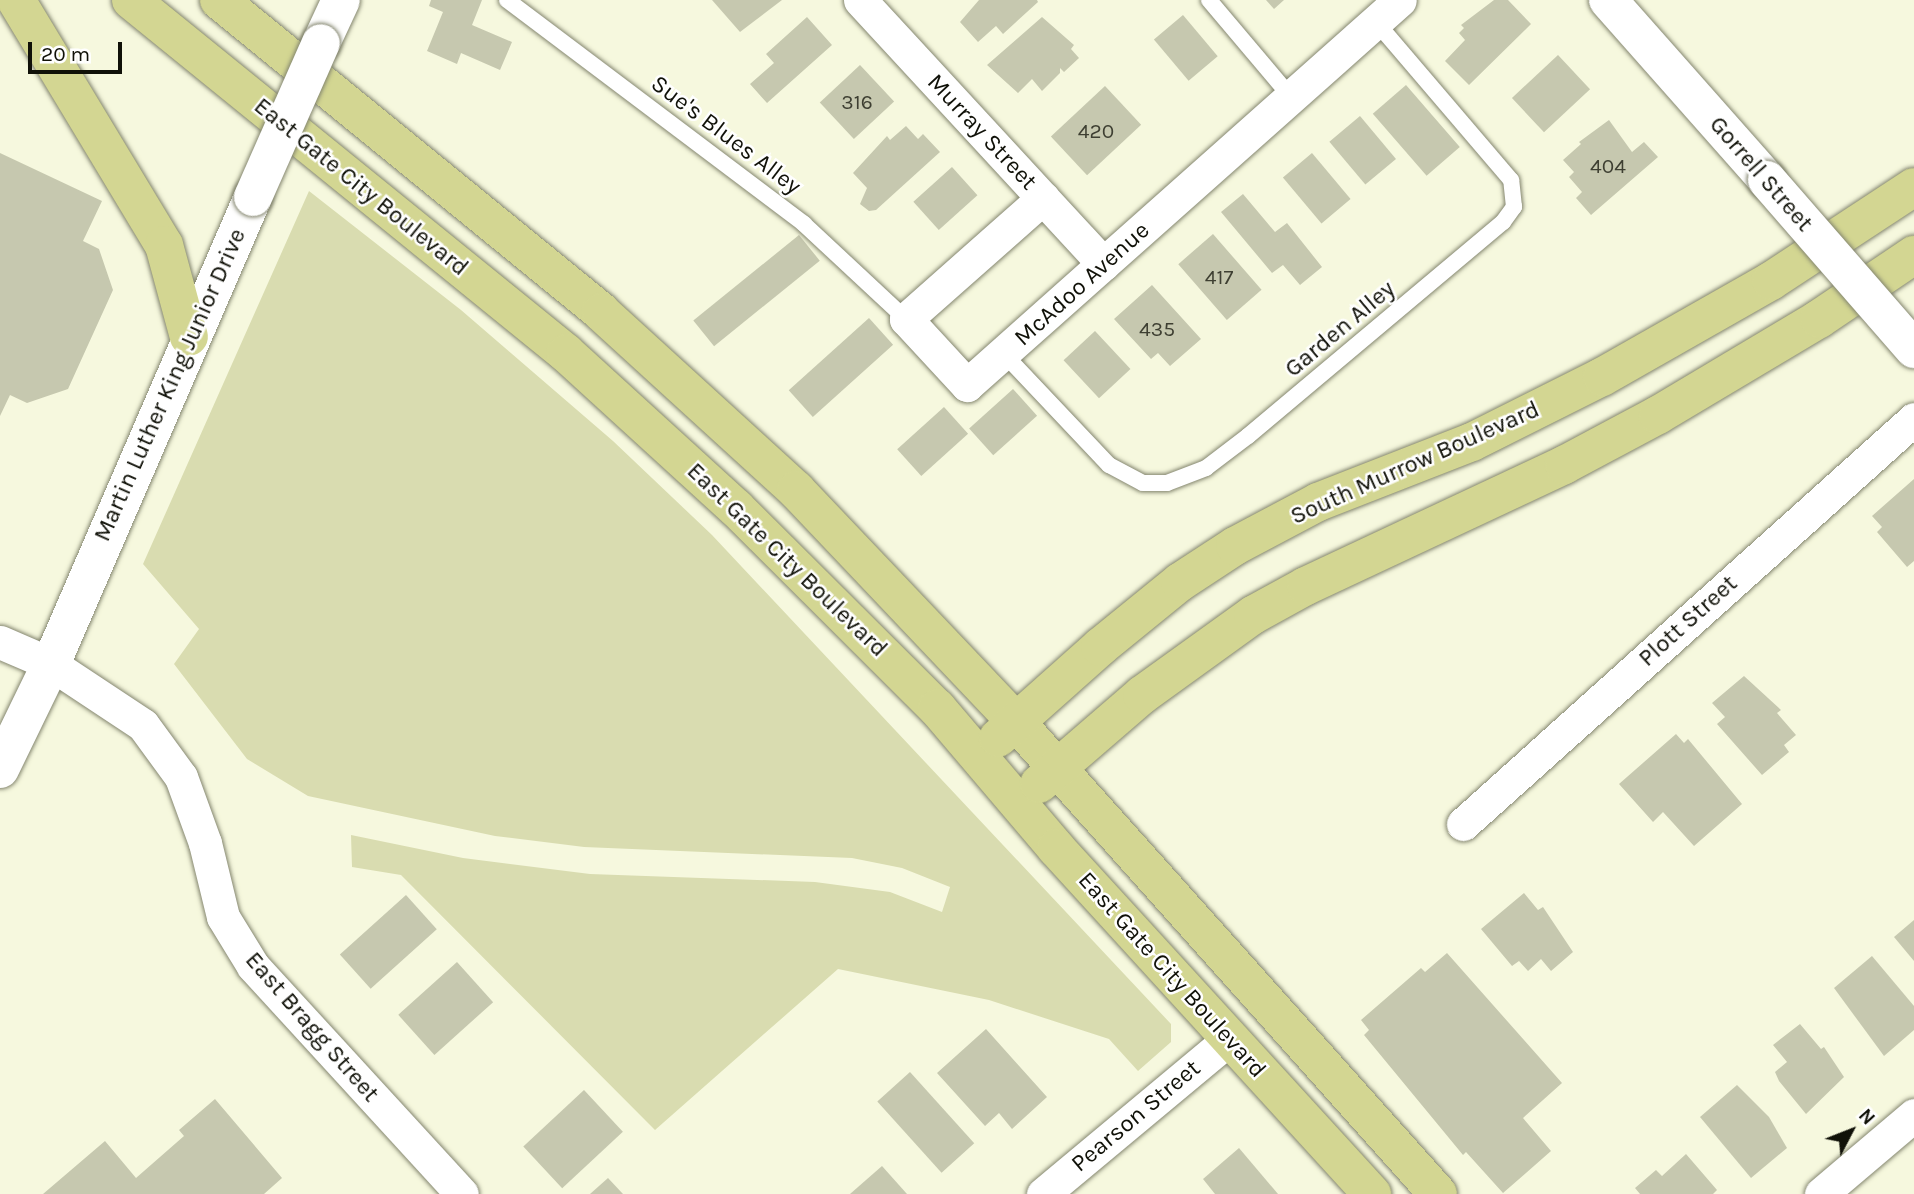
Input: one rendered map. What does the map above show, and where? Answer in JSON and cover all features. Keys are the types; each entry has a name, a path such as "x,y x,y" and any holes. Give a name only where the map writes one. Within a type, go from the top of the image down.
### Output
{"main road":[{"path":"16,0 164,245 190,337"},
{"name":"East Gate City Boulevard","path":"131,0 566,353 650,428 835,603 979,756 1372,1194"},
{"name":"East Gate City Boulevard","path":"219,0 569,285 712,410 875,570 1017,722 1438,1194"},
{"name":"Martin Luther King Junior Drive","path":"0,769 51,664 190,337 341,0"},
{"name":"Gorrell Street","path":"1608,0 1914,349"},
{"name":"South Murrow Boulevard","path":"979,756 1180,582 1235,546 1318,502 1472,442 1602,377 1771,281 1914,187"},
{"path":"1020,802 1142,695 1253,615 1658,415 1819,319 1914,255"}],"street":[{"name":"Murray Street","path":"860,0 1104,264"},
{"name":"McAdoo Avenue","path":"906,319 967,385 1387,10"},
{"path":"906,319 1043,198"},
{"name":"Plott Street","path":"1463,824 1914,419"},
{"name":"East Bragg Street","path":"0,642 51,664 143,725 181,777 205,843 223,917 253,966 462,1194"},
{"name":"Pearson Street","path":"1043,1194 1230,1038"},
{"path":"1821,1194 1914,1115"}],"lane":[{"name":"Sue's Blues Alley","path":"507,0 804,224 906,319"},
{"path":"1209,0 1290,96"},
{"name":"Garden Alley","path":"1004,354 1108,465 1143,483 1167,483 1206,468 1248,436 1503,222 1514,207 1511,180 1387,10"}],"green space":[{"path":"309,191 461,310 613,441 712,535 1171,1024 1171,1042 1138,1071 1109,1039 989,1000 838,969 655,1130 401,875 352,867 351,835 463,858 590,874 815,882 890,892 942,912 950,887 902,868 852,858 584,847 495,836 308,796 247,759 174,664 199,629 143,564"}],"building":[{"path":"431,0 482,0 472,25 512,42 500,70 461,53 457,64 427,51 443,12 429,6"},
{"path":"712,0 782,0 740,32"},
{"path":"979,0 1038,2 1003,34 996,26 978,42 960,22"},
{"path":"1266,0 1284,0 1274,9"},
{"path":"1494,0 1508,0 1531,24 1469,85 1445,61 1465,40 1459,33 1464,28 1461,25"},
{"path":"1183,15 1218,56 1189,81 1154,39"},
{"path":"807,17 832,45 767,103 750,84 774,63 766,54"},
{"path":"1042,17 1074,45 1071,49 1079,58 1064,72 1060,68 1060,73 1042,91 1032,79 1018,93 987,65"},
{"path":"1558,55 1590,89 1544,132 1512,98"},
{"path":"860,65 894,102 854,139 820,103"},
{"path":"1406,85 1460,147 1427,176 1373,114"},
{"path":"1105,86 1141,125 1087,175 1051,136"},
{"path":"1360,116 1396,159 1365,185 1329,142"},
{"path":"1609,120 1632,152 1644,142 1658,157 1591,215 1576,198 1582,192 1569,177 1574,172 1563,160 1581,144 1579,142"},
{"path":"906,126 918,139 923,134 940,152 876,210 869,211 860,204 867,188 853,173 887,136 890,140"},
{"path":"0,153 102,201 83,241 99,249 113,290 68,389 27,403 10,395 0,416"},
{"path":"1312,153 1351,199 1321,223 1283,177"},
{"path":"952,167 977,195 939,230 913,202"},
{"path":"1243,194 1275,232 1287,223 1322,267 1300,285 1283,265 1272,273 1221,212"},
{"path":"1213,234 1262,290 1227,320 1178,264"},
{"path":"799,235 820,261 714,346 693,321"},
{"path":"1152,285 1201,339 1170,366 1158,353 1151,359 1114,319"},
{"path":"869,318 893,345 813,417 789,390"},
{"path":"1095,331 1130,369 1099,398 1064,360"},
{"path":"1013,389 1037,416 993,455 969,428"},
{"path":"944,407 968,434 921,476 897,449"},
{"path":"1914,479 1914,561 1907,567 1877,532 1882,527 1872,516"},
{"path":"1744,676 1781,710 1777,713 1796,735 1784,745 1789,752 1762,775 1717,724 1725,717 1712,703"},
{"path":"1676,734 1684,743 1688,739 1742,804 1694,846 1663,812 1653,822 1619,784"},
{"path":"1524,893 1538,910 1543,907 1573,952 1551,971 1541,959 1528,971 1519,961 1512,966 1481,929"},
{"path":"406,895 437,929 371,989 340,955"},
{"path":"1914,920 1914,961 1894,937"},
{"path":"1447,953 1562,1083 1523,1118 1551,1151 1503,1193 1466,1152 1463,1155 1364,1035 1369,1030 1361,1020 1421,968 1425,972"},
{"path":"1872,956 1914,1006 1914,1030 1884,1056 1834,988"},
{"path":"457,962 493,1002 434,1055 398,1015"},
{"path":"1800,1024 1821,1049 1824,1047 1844,1077 1806,1114 1779,1081 1775,1072 1787,1062 1773,1045"},
{"path":"986,1029 1047,1097 1012,1129 999,1113 985,1126 937,1073"},
{"path":"910,1072 974,1143 942,1173 877,1101"},
{"path":"1737,1085 1769,1117 1787,1148 1751,1178 1700,1117"},
{"path":"584,1090 623,1132 562,1188 523,1147"},
{"path":"215,1099 282,1178 264,1194 43,1194 105,1141 136,1178 184,1136 179,1130"},
{"path":"1239,1148 1278,1194 1215,1194 1203,1179"},
{"path":"1686,1154 1717,1190 1713,1194 1640,1194 1635,1188 1656,1170 1662,1176"},
{"path":"882,1166 907,1194 850,1194"},
{"path":"608,1178 623,1194 590,1194"}]}
